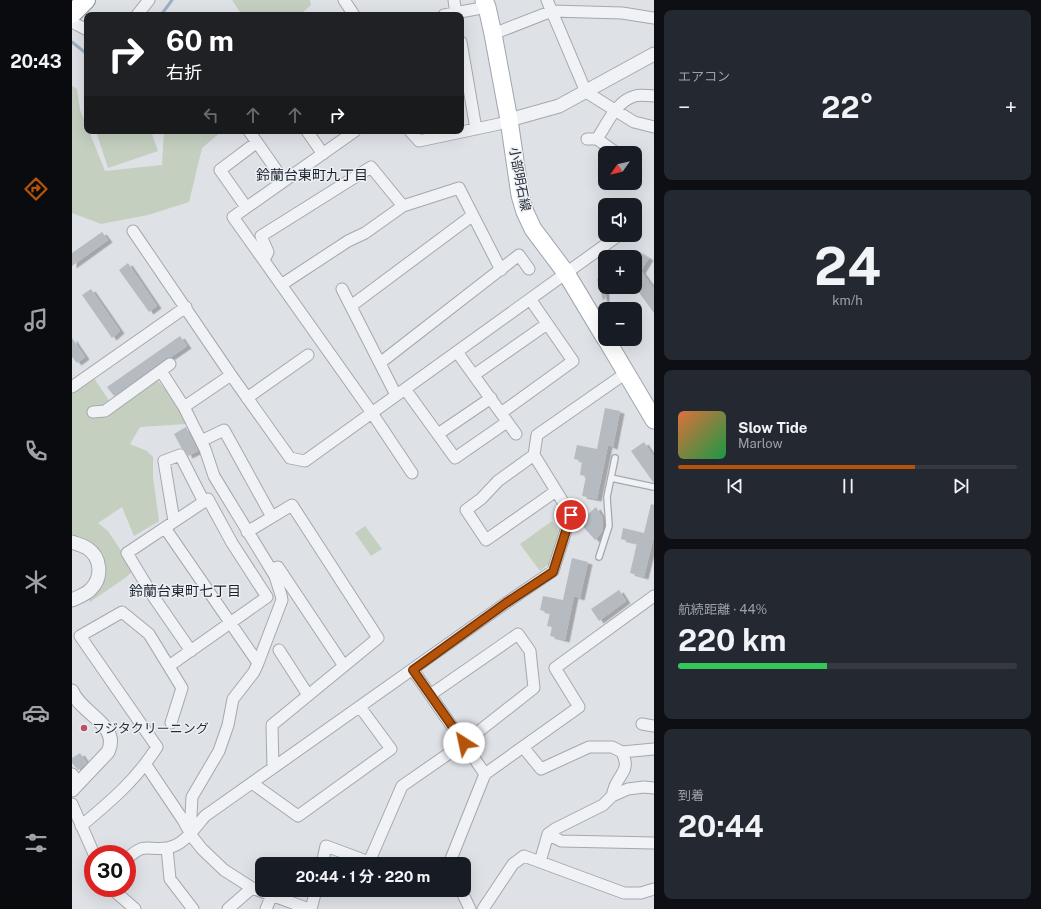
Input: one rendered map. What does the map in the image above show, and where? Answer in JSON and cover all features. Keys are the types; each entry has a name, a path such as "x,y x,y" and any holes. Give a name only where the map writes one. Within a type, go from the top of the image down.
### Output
{"main road":[{"name":"小部明石線","path":"486,3 509,120 520,195 525,212 533,229 566,273 598,326"},
{"name":"小部明石線","path":"610,346 654,420"}],"street":[{"path":"140,12 150,0"},
{"path":"344,0 352,12"},
{"path":"454,0 456,12"},
{"path":"547,0 586,92 634,122 654,127"},
{"path":"461,12 486,3"},
{"path":"493,34 552,11 622,13 654,18"},
{"path":"72,22 84,28"},
{"path":"464,131 499,124 559,106 654,54"},
{"path":"464,59 476,129"},
{"path":"604,146 592,139 615,110 622,103 635,96 654,96"},
{"path":"251,134 284,181"},
{"path":"309,134 323,154"},
{"path":"348,134 323,154 233,217 372,413 412,473"},
{"path":"413,134 419,141 431,135"},
{"path":"246,208 220,170 256,143"},
{"path":"264,260 268,252 261,236 371,167 403,206"},
{"path":"281,285 348,241 365,233 403,206 460,188 501,270"},
{"path":"350,306 473,215"},
{"path":"133,231 231,375 290,458 305,461 609,242"},
{"path":"380,363 519,255 529,269"},
{"path":"342,289 380,363 401,392 438,434 455,458 573,361 530,299"},
{"path":"72,387 186,307"},
{"path":"474,375 547,324"},
{"path":"457,352 516,434"},
{"path":"247,398 308,355"},
{"path":"93,412 105,411 170,364"},
{"path":"161,371 184,407 205,449 214,476 275,576 282,600 254,672 233,699 228,725 219,751 192,797 190,834"},
{"path":"136,851 144,847 167,848 181,842 205,816 506,603 553,572 571,515 534,455 537,435 626,373"},
{"path":"184,407 231,375"},
{"path":"438,434 490,398"},
{"path":"201,441 224,430 272,517"},
{"path":"174,521 164,461 180,455 204,502"},
{"path":"534,455 498,481 480,499 466,510 486,540 556,491"},
{"path":"169,666 191,651 267,597 232,542 208,499 127,553 153,596 191,651"},
{"path":"247,532 292,505 378,638 272,724 273,768"},
{"path":"165,528 258,663"},
{"path":"72,542 88,548 97,559 100,571 99,578 92,589 72,600"},
{"path":"271,569 278,567 344,666"},
{"path":"452,857 486,774 579,707 554,668 654,596"},
{"path":"81,826 117,797 146,765 157,747 80,636 122,612 149,634 182,688 171,723"},
{"path":"371,857 402,786 464,743 534,688 530,651 518,634 430,695"},
{"path":"279,650 308,695"},
{"path":"413,670 486,774"},
{"path":"72,691 83,707 104,725 111,736 111,747 108,752 74,782"},
{"path":"252,783 298,816 391,749 360,707"},
{"path":"642,724 654,726"},
{"path":"523,747 541,769 589,747 612,747 622,752 654,749"},
{"path":"612,796 615,786 625,770 626,760 622,752"},
{"path":"146,765 183,820 190,834 202,849 224,870 255,889"},
{"path":"540,862 548,834 555,829 603,805 612,796 628,789 644,787 654,788"},
{"path":"72,804 90,845"},
{"path":"548,834 561,841 654,843"},
{"path":"324,857 326,846 356,857"},
{"path":"167,848 170,879 193,909"},
{"path":"484,909 513,864 524,856 624,893 641,892 654,889"},
{"path":"228,909 252,888"},
{"path":"121,897 135,909"},
{"path":"266,909 271,897"},
{"path":"277,897 306,908 312,897"},
{"path":"465,897 470,909"}],"lane":[{"path":"599,557 609,526 607,497 615,458"},
{"path":"611,478 654,487"}],"green space":[{"path":"232,0 310,0 311,5 303,12 240,12"},
{"path":"72,86 77,89 80,110 84,119 84,134 90,134 105,171 162,165 164,134 218,134 202,148 189,202 148,215 101,224 72,213"},
{"path":"97,134 152,134 158,151 108,168"},
{"path":"94,378 114,408 156,379 176,401 186,424 140,427 130,444 147,451 153,457 153,477 159,521 134,536 122,507 98,523 108,531 134,570 90,602 88,596 99,552 90,541 72,534 72,394"},
{"path":"552,521 561,535 550,563 540,571 520,544"},
{"path":"365,526 382,549 371,556 355,533"}],"building":[{"path":"102,232 108,240 72,266 72,253"},
{"path":"642,254 649,258 642,269"},
{"path":"128,263 157,306 149,312 119,270"},
{"path":"642,272 654,289 654,313 640,294 642,294"},
{"path":"91,289 120,331 112,338 82,295"},
{"path":"601,294 605,294 605,299 603,300"},
{"path":"180,336 187,346 171,357 166,358 114,396 107,387"},
{"path":"72,338 85,357 77,363 72,357"},
{"path":"605,408 620,411 613,447 608,445 597,499 582,496 586,476 580,475 582,461 574,459 577,445 597,449"},
{"path":"186,427 198,451 188,456 182,449 174,434"},
{"path":"644,442 654,457 654,483 631,451"},
{"path":"651,504 654,505 654,536 644,577 630,573 637,543 621,539 623,528 644,533"},
{"path":"596,507 602,517 603,529 595,540 579,522"},
{"path":"572,558 588,562 580,598 574,596 565,640 550,636 552,627 547,626 550,613 540,610 543,596 563,600"},
{"path":"619,590 626,601 599,621 591,609"},
{"path":"80,753 87,763 78,770 72,763 72,758"}],"waterway":[{"path":"163,12 172,0"},
{"path":"72,42 84,52"}],"place":[{"name":"フジタクリーニング","path":"84,728"}],"district":[{"name":"鈴蘭台東町九丁目","path":"312,175"},
{"name":"鈴蘭台東町七丁目","path":"185,591"}],"route":[{"path":"464,743 413,670 506,603 553,572 571,515"}]}
